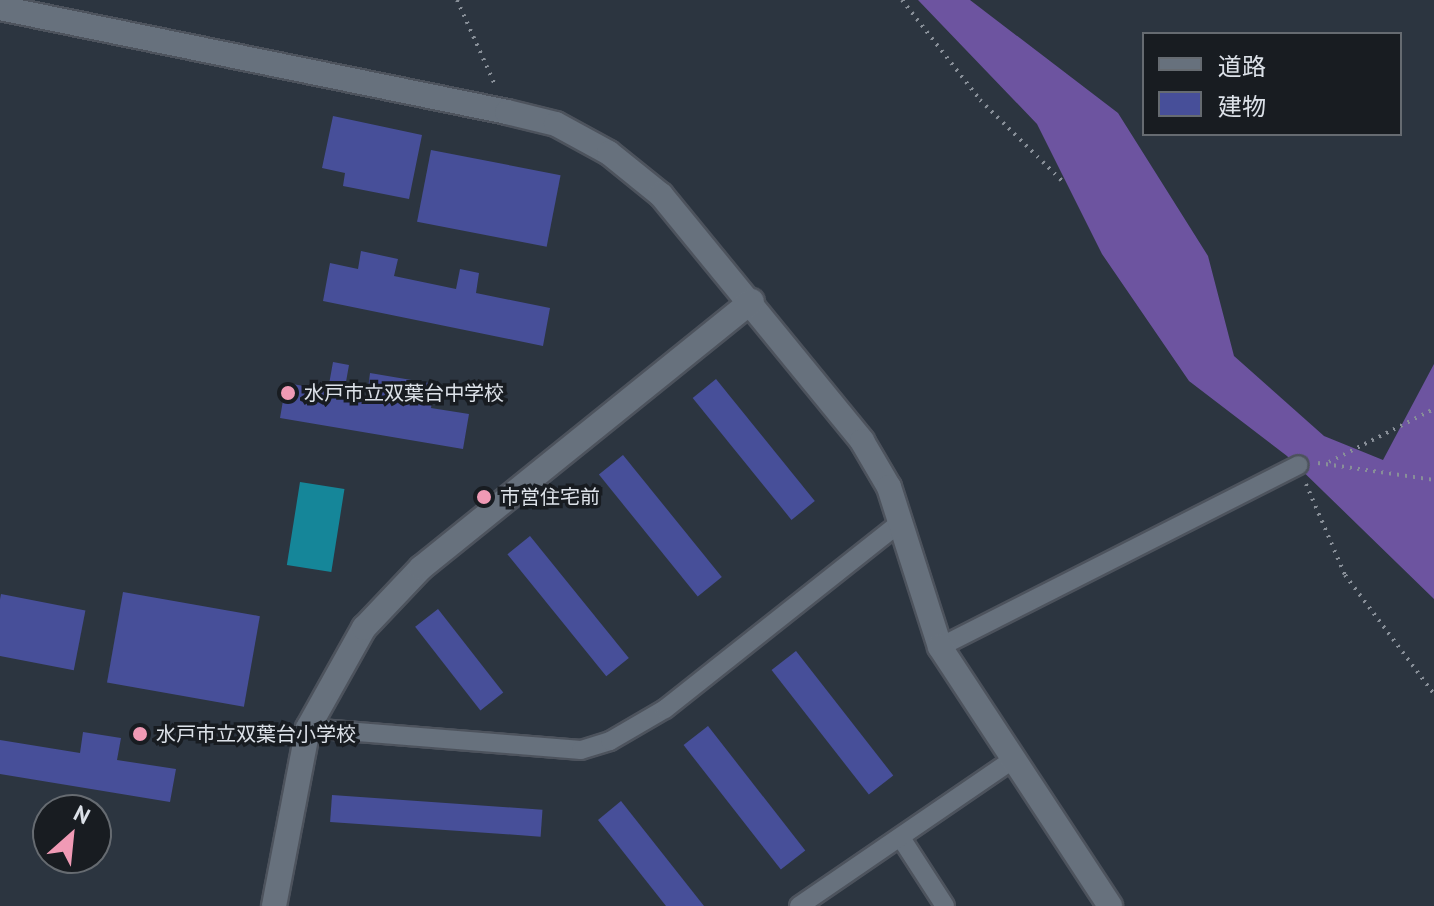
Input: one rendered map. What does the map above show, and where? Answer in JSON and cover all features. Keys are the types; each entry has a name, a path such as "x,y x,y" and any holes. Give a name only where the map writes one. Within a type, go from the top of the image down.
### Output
{"street":[{"path":"0,8 556,124 609,153 661,195 752,301 862,441 900,523 940,647 1110,906"},
{"path":"274,906 308,728 342,662 389,598 752,301"},
{"path":"940,647 1298,465"},
{"path":"308,728 581,750 610,741 665,709 900,523"},
{"path":"799,906 1012,760"},
{"path":"901,838 945,906"}],"path":[{"path":"457,0 507,112"},
{"path":"902,0 980,100 1062,181"},
{"path":"1434,409 1327,463 1434,480"},
{"path":"1298,465 1345,575 1434,694"}],"shaded area":[{"path":"918,0 970,0 1118,113 1208,256 1234,356 1324,436 1383,460 1434,364 1434,599 1287,456 1189,381 1102,254 1037,124"}],"water":[{"path":"300,482 344,489 331,572 287,565"}],"building":[{"path":"333,116 422,135 409,199 343,186 345,173 322,168"},
{"path":"431,150 561,175 547,247 417,222"},
{"path":"361,251 398,259 394,276 456,289 460,269 479,273 476,293 550,308 543,346 323,301 330,263 358,269"},
{"path":"333,362 349,365 344,393 367,397 370,373 435,384 431,408 469,414 463,449 280,418 286,383 328,390"},
{"path":"716,379 815,501 791,520 693,398"},
{"path":"623,455 722,577 698,597 599,475"},
{"path":"530,536 629,658 606,676 507,554"},
{"path":"123,592 260,616 244,707 107,683"},
{"path":"1,594 85,610 74,670 0,656"},
{"path":"438,609 503,693 480,710 415,627"},
{"path":"796,651 893,776 869,795 772,670"},
{"path":"708,726 805,851 781,870 684,745"},
{"path":"83,732 121,738 117,760 176,769 170,802 0,774 0,740 80,753"},
{"path":"332,795 542,810 541,837 330,822"},
{"path":"621,801 704,906 666,906 598,820"}],"place":[{"name":"水戸市立双葉台中学校","path":"288,393"},
{"name":"市営住宅前","path":"484,497"},
{"name":"水戸市立双葉台小学校","path":"140,734"}]}
